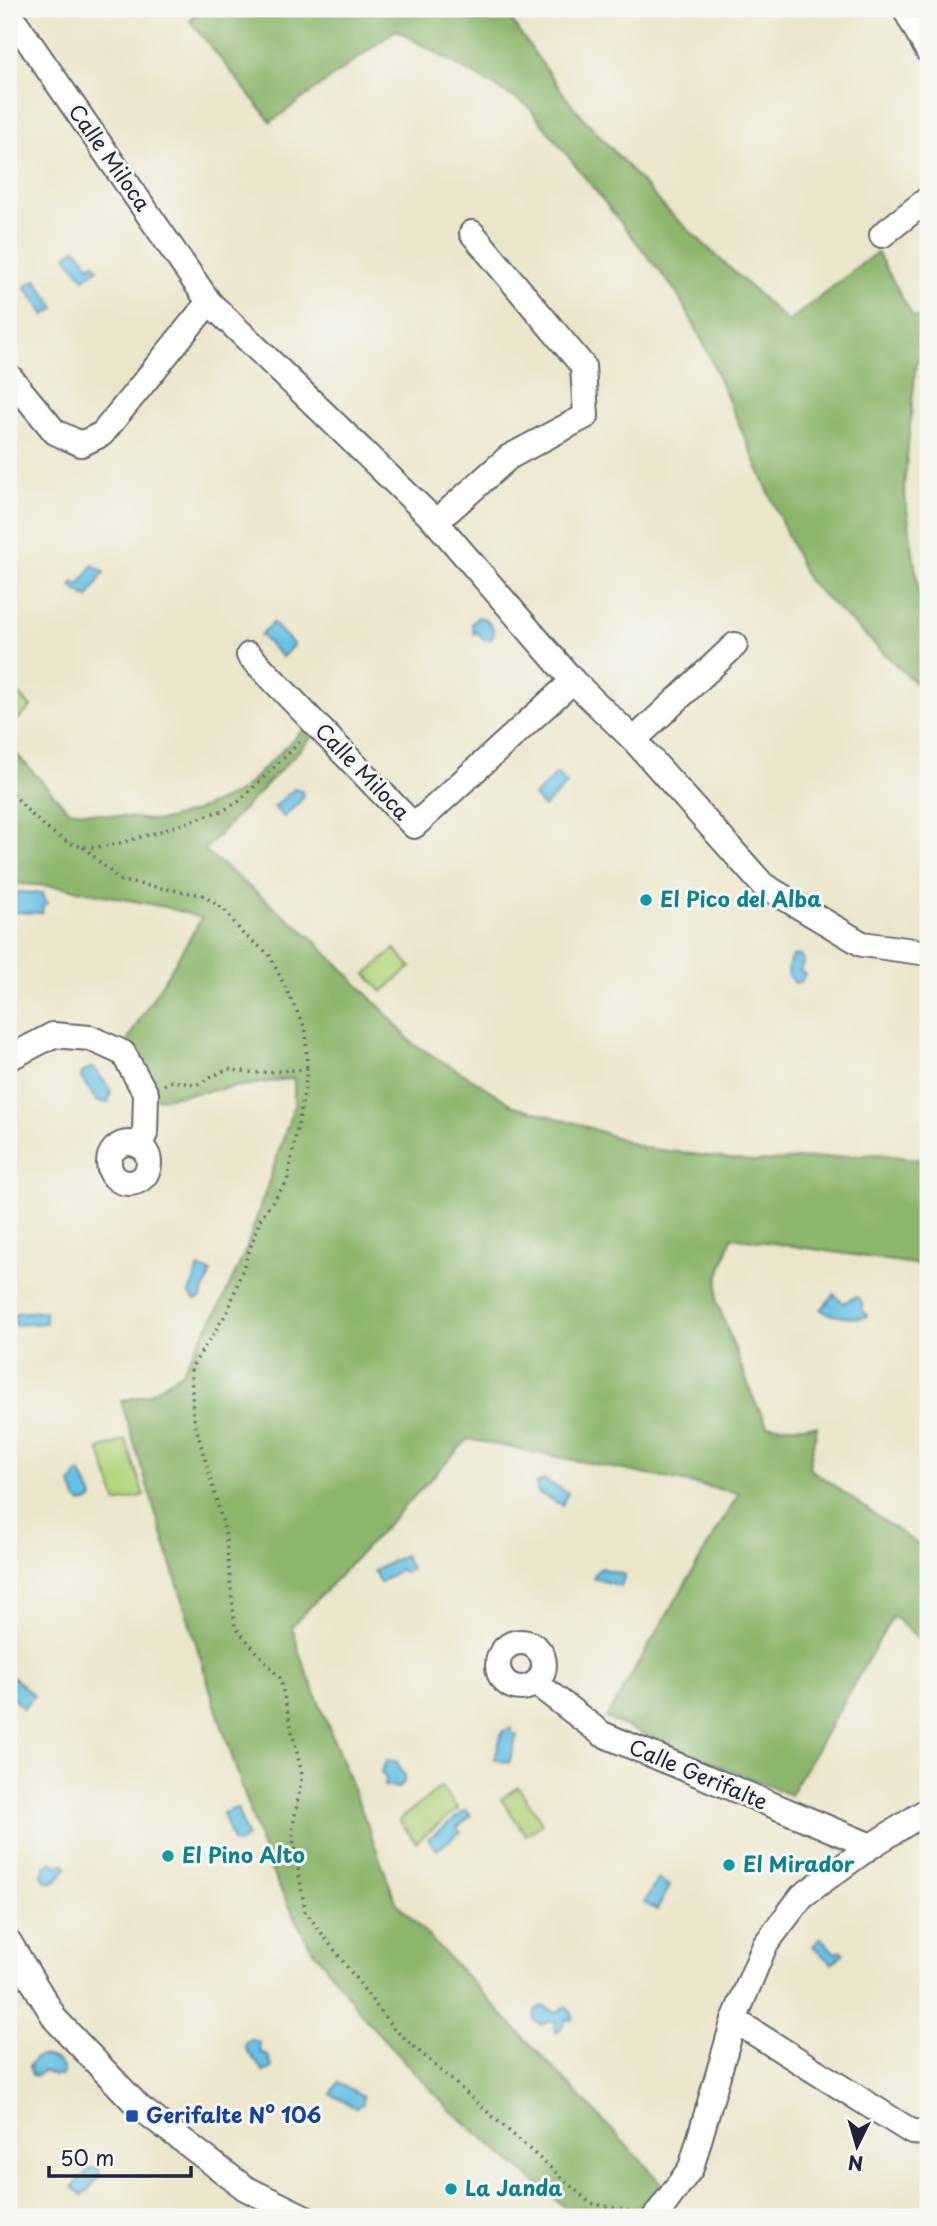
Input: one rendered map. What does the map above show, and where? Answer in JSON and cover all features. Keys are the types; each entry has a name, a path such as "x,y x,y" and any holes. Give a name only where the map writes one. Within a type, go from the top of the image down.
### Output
{"street":[{"path":"905,9 928,51"},
{"name":"Calle Miloca","path":"9,13 209,302 436,522 573,681 634,740 763,886 862,944 928,953"},
{"path":"882,235 928,199"},
{"path":"436,522 509,457 586,416 583,366 472,233"},
{"path":"9,376 55,432 81,444 102,434 209,302"},
{"path":"634,740 735,645"},
{"name":"Calle Miloca","path":"248,655 414,825 573,681"},
{"path":"9,1058 53,1035 90,1038 122,1053 146,1094 145,1133 139,1145"},
{"name":"Calle Gerifalte","path":"536,1683 602,1734 871,1846"},
{"path":"656,2217 691,2168 734,2020 765,1945 802,1896 871,1846 928,1810"},
{"path":"9,1942 55,2020 139,2107 245,2188 304,2217"},
{"path":"734,2020 912,2132 928,2133"}],"path":[{"path":"83,847 113,844 224,810 238,802 317,726"},
{"path":"9,788 37,822 83,847 121,881 202,895 224,909 243,934 269,954 306,1030 305,1088 287,1182 261,1217 228,1311 191,1368 193,1416 225,1531 235,1627 280,1678 302,1775 292,1832 305,1910 393,2028 590,2203 656,2217"},
{"path":"146,1094 172,1081 197,1085 228,1069 254,1073 307,1069"}],"green space":[{"path":"198,9 503,9 571,104 666,209 788,322 877,252 913,317 928,316 928,363 916,362 904,489 923,622 928,625 928,670 917,685 807,580 704,344 677,293 527,105 396,30 271,122 190,21"},
{"path":"9,683 31,707 9,728"},
{"path":"305,728 313,736 204,850 310,936 413,1044 514,1106 579,1124 645,1148 754,1162 879,1154 928,1161 928,1266 732,1237 718,1278 717,1302 755,1402 768,1426 817,1426 809,1468 914,1542 928,1546 928,1647 893,1616 790,1795 606,1718 739,1493 468,1439 292,1626 299,1652 396,1902 663,2184 628,2217 576,2217 449,2109 367,2021 308,1943 267,1862 215,1705 121,1401 148,1395 181,1373 221,1304 245,1252 294,1105 294,1078 157,1099 143,1060 128,1039 202,918 165,907 62,887 9,883 9,746 68,810 160,821 193,812 240,792"},
{"path":"395,949 411,967 382,992 366,974"},
{"path":"126,1440 144,1495 117,1503 99,1449"},
{"path":"441,1787 458,1809 416,1842 399,1820"},
{"path":"518,1787 543,1824 526,1835 501,1799"}],"water":[{"path":"76,248 90,266 94,263 98,269 84,279 66,256"},
{"path":"36,280 55,308 45,315 25,287"},
{"path":"93,565 104,572 88,598 71,587 74,582 79,585"},
{"path":"478,617 487,620 491,625 494,634 491,639 483,639 478,632 474,634 472,623"},
{"path":"273,623 294,645 282,657 260,635"},
{"path":"557,774 567,784 544,807 534,796"},
{"path":"294,789 302,791 303,798 284,817 274,807"},
{"path":"10,892 43,893 43,898 48,903 43,906 42,913 10,912"},
{"path":"800,955 804,961 800,971 805,974 801,981 795,983 788,975 789,963 793,956"},
{"path":"94,1068 111,1091 108,1103 97,1101 81,1078 82,1073"},
{"path":"199,1268 211,1272 201,1298 195,1300 189,1293"},
{"path":"834,1294 843,1303 858,1298 866,1317 843,1317 821,1310"},
{"path":"45,1311 46,1323 15,1325 14,1313"},
{"path":"78,1473 81,1473 92,1495 91,1501 81,1503 76,1499 71,1483"},
{"path":"544,1480 568,1493 562,1505 538,1493 536,1484"},
{"path":"404,1555 411,1569 404,1573 400,1569 380,1583 374,1571"},
{"path":"601,1568 625,1575 621,1586 593,1578"},
{"path":"13,1677 34,1696 23,1708 9,1697 9,1681"},
{"path":"511,1728 513,1734 517,1735 509,1763 495,1759 502,1732"},
{"path":"387,1760 397,1762 405,1775 399,1788 384,1786 386,1778 381,1772"},
{"path":"237,1808 247,1837 239,1843 233,1842 223,1813"},
{"path":"466,1810 471,1816 457,1827 460,1832 437,1850 428,1839"},
{"path":"52,1861 57,1865 64,1863 67,1868 50,1883 45,1881 42,1875 45,1867"},
{"path":"658,1879 670,1886 657,1910 644,1903"},
{"path":"821,1938 836,1954 841,1950 844,1953 832,1964 813,1946"},
{"path":"542,2006 557,2012 566,2006 573,2015 572,2020 567,2019 559,2032 555,2033 556,2022 541,2025 534,2020 535,2011"},
{"path":"252,2039 259,2043 260,2052 268,2055 272,2067 267,2071 263,2071 245,2048 246,2042"},
{"path":"40,2056 58,2062 64,2071 61,2076 44,2071 36,2076 32,2075 29,2066"},
{"path":"338,2082 363,2096 363,2104 356,2108 331,2094"},
{"path":"96,2167 100,2177 82,2196 72,2187 91,2168"}],"place":[{"name":"El Pico del Alba","path":"646,900"},
{"name":"El Pino Alto","path":"168,1856"},
{"name":"El Mirador","path":"729,1865"},
{"name":"Gerifalte Nº 106","path":"132,2116"},
{"name":"La Janda","path":"451,2189"}]}
